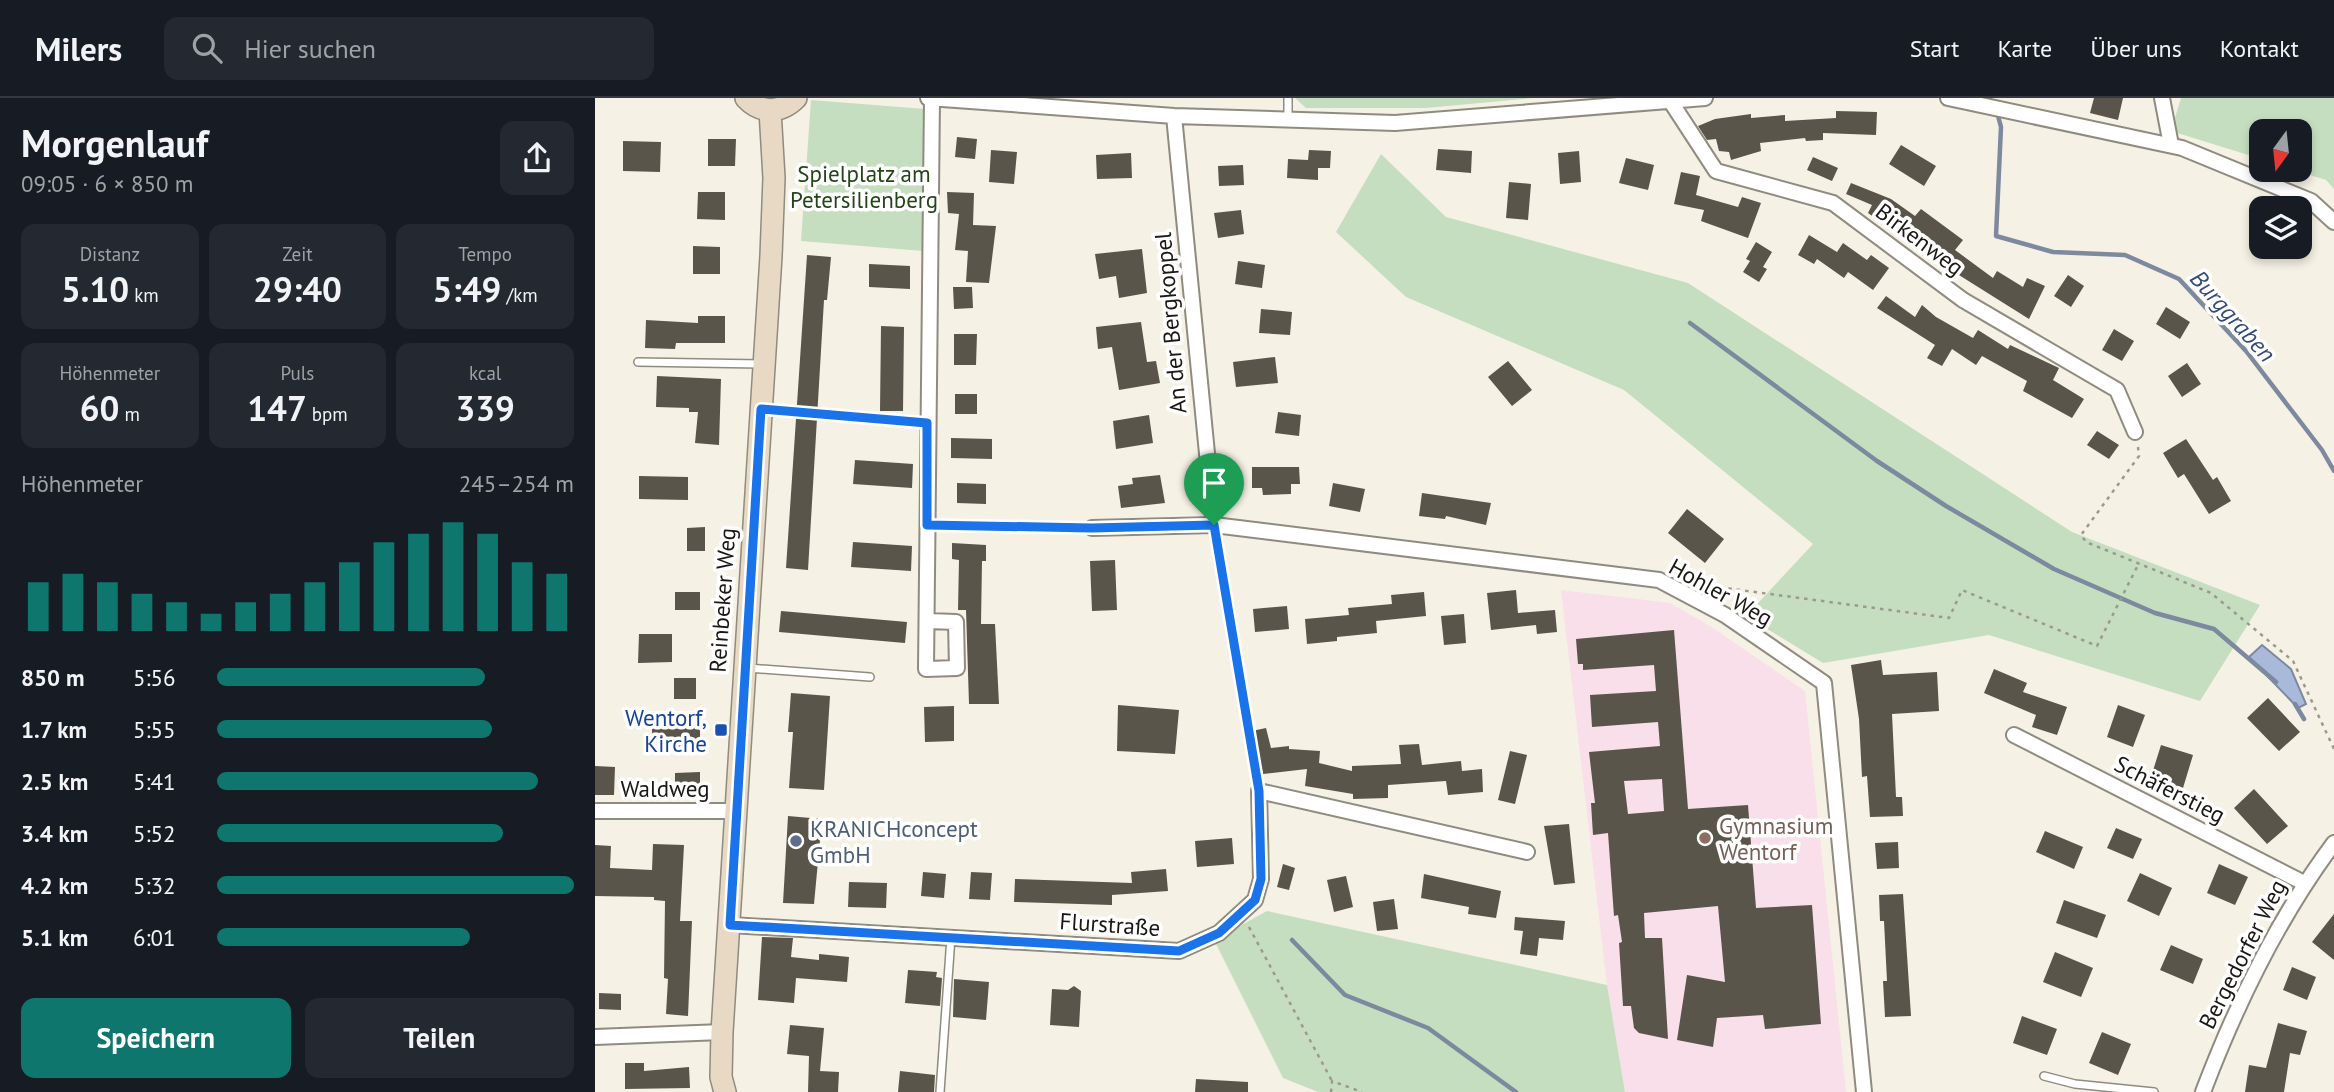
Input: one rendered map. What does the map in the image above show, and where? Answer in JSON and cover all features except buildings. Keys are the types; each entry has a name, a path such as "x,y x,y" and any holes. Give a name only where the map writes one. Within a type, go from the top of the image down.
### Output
{"main road":[{"path":"746,98 760,108 770,110 780,109 796,98"},
{"name":"Reinbeker Weg","path":"725,1092 721,1077 722,1032 765,364 773,178 770,110"}],"street":[{"path":"928,621 930,98 1174,116 1395,123 1705,98"},
{"path":"1948,98 2171,145 2311,201 2334,222"},
{"path":"2162,98 2171,145"},
{"name":"Birkenweg","path":"1671,102 1716,170 1833,203 1963,300 2117,390 2135,432"},
{"name":"An der Bergkoppel","path":"1174,116 1214,525"},
{"name":"Hohler Weg","path":"1092,528 1214,525 1659,580 1725,615 1824,683 1864,1092"},
{"name":"Schäferstieg","path":"2014,735 2304,883"},
{"path":"1259,791 1527,852"},
{"name":"Flurstraße","path":"730,925 1179,951 1219,933 1255,900 1261,879 1259,791"},
{"name":"Waldweg","path":"595,811 735,811"},
{"name":"Bergedorfer Weg","path":"2203,1092 2227,1027 2304,883 2334,843"},
{"path":"595,1037 722,1032"}],"lane":[{"path":"1288,98 1288,121"},
{"path":"638,362 765,364"},
{"path":"744,668 870,677"},
{"path":"940,1092 951,937"},
{"path":"2044,1076 2075,1084 2154,1092"}],"path":[{"path":"761,409 927,423"},
{"path":"2135,432 2139,456 2081,535 2086,542 2210,593 2293,661 2334,749"},
{"path":"927,525 1092,528"},
{"path":"1214,525 1259,791"},
{"path":"1701,585 1949,618 1962,590 2097,646 2139,563"},
{"path":"1241,911 1332,1081 1331,1092"},
{"path":"1332,1081 1362,1092"}],"shaded area":[{"name":"Gymnasium Wentorf","path":"1561,590 1670,603 1713,628 1805,691 1846,1092 1625,1092 1607,985"}],"green space":[{"path":"1295,98 1533,98 1426,108 1306,108"},
{"path":"2181,98 2334,98 2334,189 2326,180 2312,176 2312,119 2249,119 2249,155 2171,131"},
{"name":"Spielplatz am Petersilienberg","path":"811,100 925,109 923,251 801,241"},
{"path":"1381,154 1446,217 1688,283 2072,532 2260,605 2200,701 1989,635 1823,663 1746,616 1813,544 1624,390 1406,297 1336,232"},
{"path":"1267,911 1607,985 1625,1092 1318,1092 1283,1078 1214,940"}],"water":[{"path":"2262,645 2291,669 2306,704 2298,708 2249,657"}],"waterway":[{"name":"Burggraben","path":"1997,112 2001,127 1996,236 2053,252 2125,255 2179,279 2246,351 2322,450 2334,471"},
{"path":"1690,323 1877,461 1946,506 2054,569 2155,613 2214,629 2276,682"},
{"path":"2295,704 2304,719"},
{"path":"1292,940 1345,995 1428,1028 1516,1092"}],"place":[{"name":"Wentorf, Kirche","path":"721,730"},
{"name":"Gymnasium Wentorf","path":"1705,838"},
{"name":"KRANICHconcept GmbH","path":"796,841"}],"route":[{"path":"761,409 927,423 927,525 1092,528 1214,525 1259,791 1261,879 1255,900 1219,933 1179,951 730,925 761,409"}]}
